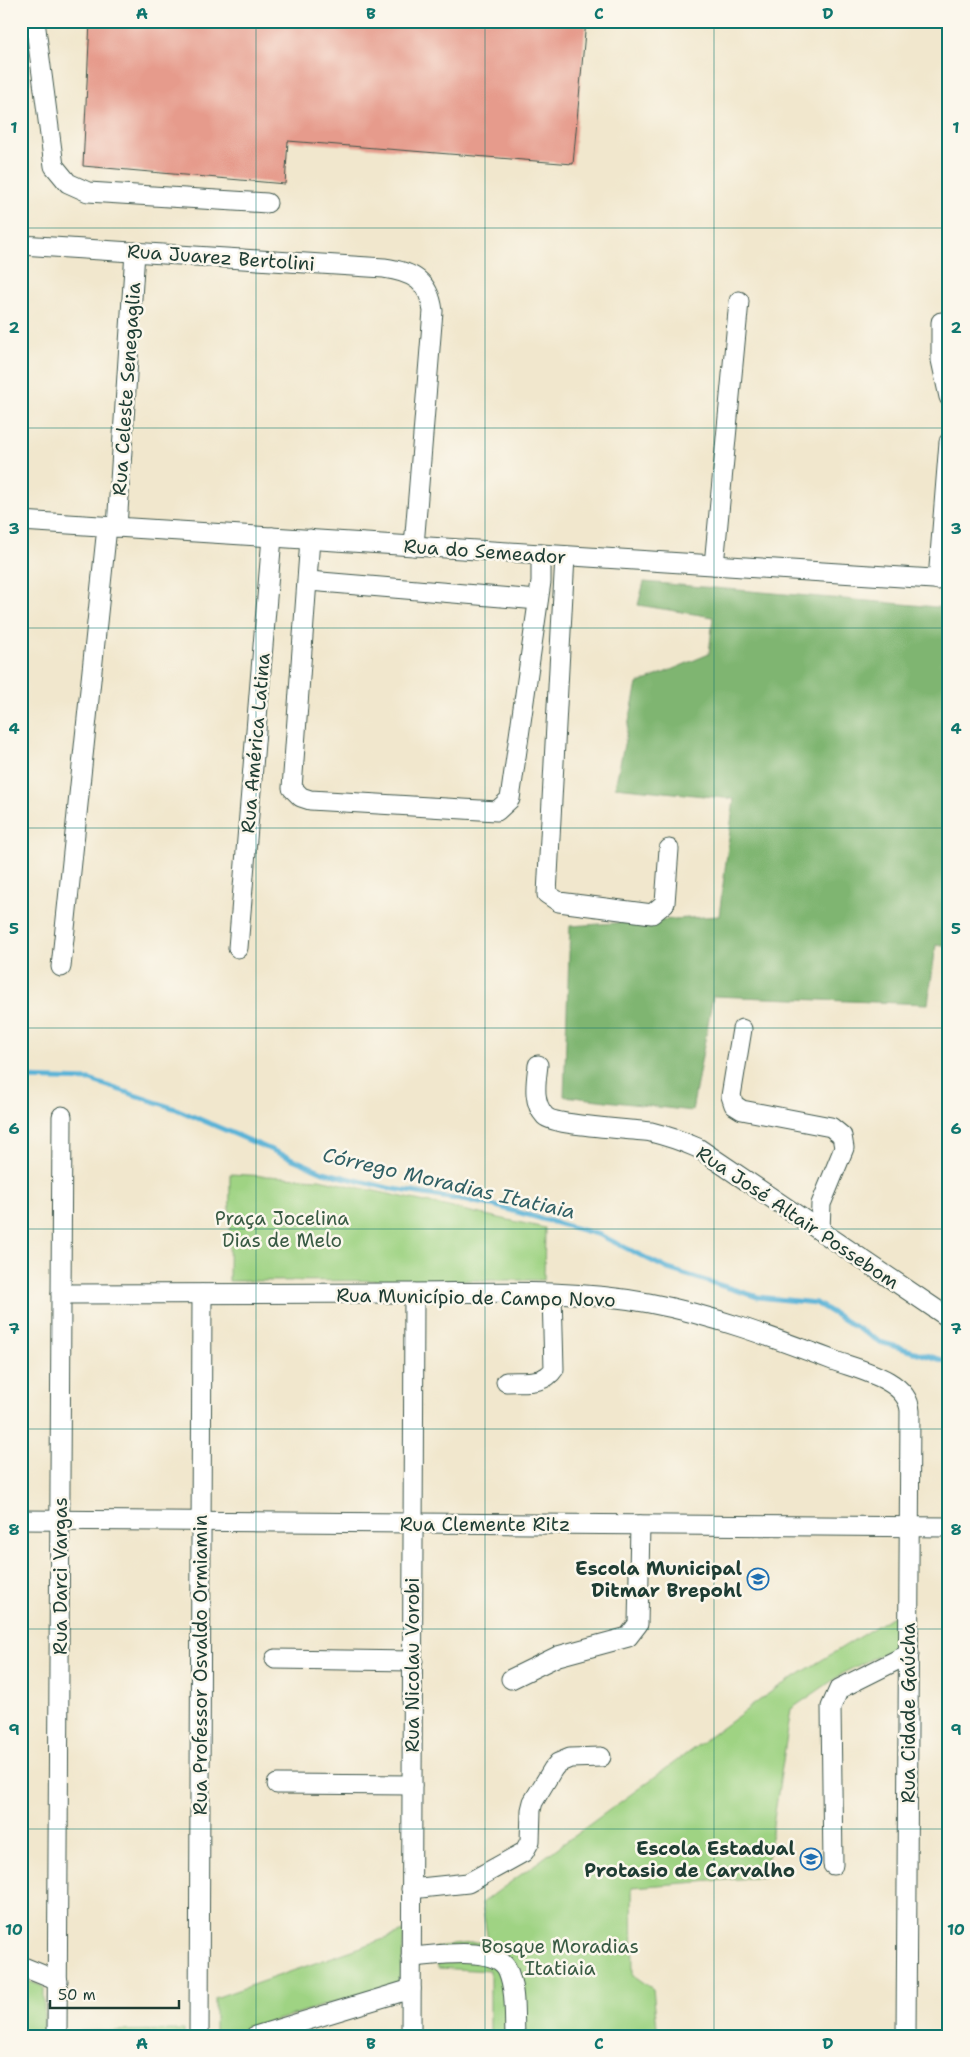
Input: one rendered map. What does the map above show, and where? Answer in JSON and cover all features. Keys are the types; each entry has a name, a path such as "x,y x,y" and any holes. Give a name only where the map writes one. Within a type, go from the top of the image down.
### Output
{"street":[{"path":"35,21 54,166 68,184 88,192 267,204"},
{"name":"Rua Juarez Bertolini","path":"21,244 384,268 408,273 418,279 429,294 433,311 414,546"},
{"name":"Rua Celeste Senegaglia","path":"61,967 112,527 135,252"},
{"path":"714,565 739,301"},
{"path":"941,322 941,360 949,397"},
{"path":"943,580 949,442"},
{"name":"Rua do Semeador","path":"21,521 943,580"},
{"name":"Rua América Latina","path":"238,948 272,537"},
{"path":"310,539 309,581 292,788 301,797 310,800 497,811 510,800 538,600 541,554"},
{"path":"565,556 547,894 559,902 652,914 665,903 669,849"},
{"path":"309,581 538,600"},
{"path":"742,1028 731,1096 734,1105 742,1110 831,1127 842,1136 844,1148 821,1204 820,1231"},
{"name":"Rua José Altair Possebom","path":"538,1065 535,1090 537,1101 540,1109 552,1121 630,1129 676,1138 723,1164 949,1318"},
{"name":"Rua Darci Vargas","path":"57,2036 62,1116"},
{"name":"Rua Município de Campo Novo","path":"61,1294 414,1293 590,1296 649,1303 730,1324 847,1365 892,1383 904,1392"},
{"name":"Rua Nicolau Vorobi","path":"411,2036 414,1293"},
{"name":"Rua Professor Osvaldo Ormiamin","path":"199,2036 202,1294"},
{"path":"506,1382 542,1380 549,1376 554,1369 552,1294"},
{"name":"Rua Cidade Gaúcha","path":"904,1392 910,1404 906,2036"},
{"name":"Rua Clemente Ritz","path":"21,1520 949,1527"},
{"path":"511,1679 558,1656 628,1637 635,1631 638,1624 640,1525"},
{"path":"833,1865 831,1707 839,1688 909,1654"},
{"path":"275,1659 412,1661"},
{"path":"411,1889 468,1883 524,1852 530,1841 530,1810 552,1769 558,1763 570,1758 601,1757"},
{"path":"277,1784 412,1785"},
{"path":"411,1957 478,1954 492,1956 508,1968 512,1986 516,2036"},
{"path":"21,1966 58,1981"},
{"path":"255,2036 411,1990"}],"green space":[{"path":"644,582 949,608 949,945 936,945 928,1004 713,996 692,1111 564,1096 570,926 719,916 734,799 615,787 637,684 709,654 713,617 638,605"},
{"name":"Praça Jocelina Dias de Melo","path":"230,1174 319,1179 545,1228 544,1280 229,1281"},
{"name":"Bosque Moradias Itatiaia","path":"901,1611 904,1643 845,1672 791,1709 765,1877 632,1887 633,1975 653,1989 658,2036 490,2036 490,1971 438,1968 435,1947 488,1941 482,1903 775,1689"},
{"path":"404,1932 401,1981 226,2036 215,2036 215,1998"},
{"path":"21,1978 44,1987 44,2036 21,2036"},
{"path":"184,2030 184,2036 74,2036 74,2031"}],"building":[{"path":"90,21 586,21 573,164 288,141 285,184 83,166"}],"waterway":[{"name":"Córrego Moradias Itatiaia","path":"21,1078 90,1080 176,1109 323,1172 388,1188 492,1205 600,1235 668,1269 758,1297 816,1303 880,1342 949,1362"}],"place":[{"name":"Escola Municipal Ditmar Brepohl","path":"758,1579"},
{"name":"Escola Estadual Protasio de Carvalho","path":"811,1859"}]}
